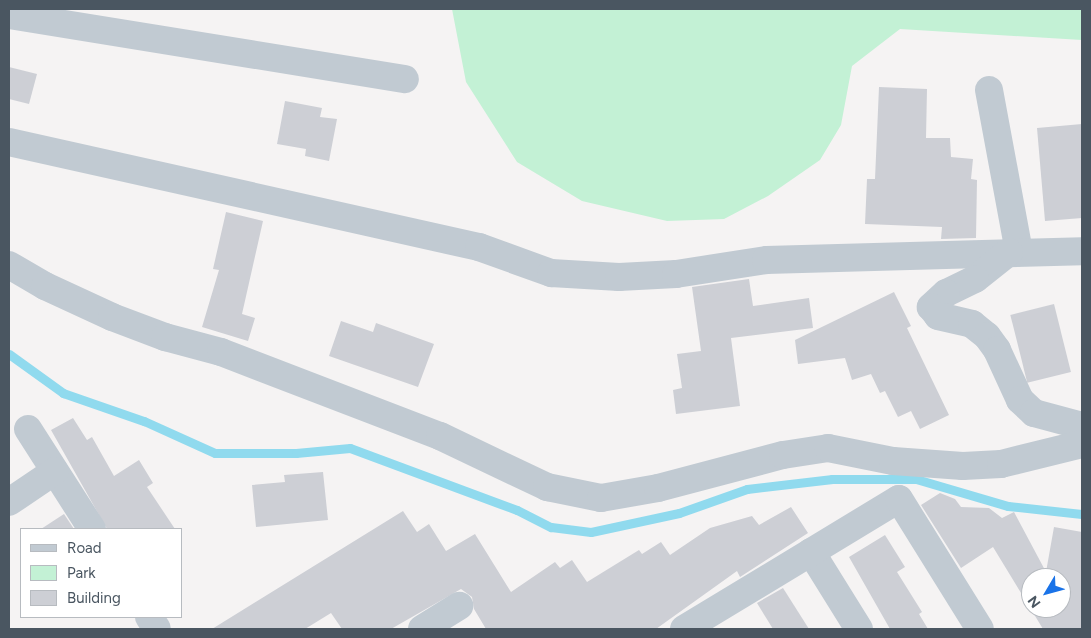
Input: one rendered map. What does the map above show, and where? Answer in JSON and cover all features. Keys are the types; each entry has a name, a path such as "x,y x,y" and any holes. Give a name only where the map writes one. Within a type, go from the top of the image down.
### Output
{"street":[{"path":"9,15 405,79"},
{"path":"989,90 1014,252"},
{"path":"9,142 479,247 552,273 618,277 676,274 766,260 1082,251"},
{"path":"1014,252 975,279 946,293 931,307 938,316 972,324 987,336 998,350 1020,400 1034,414 1082,426"},
{"path":"9,265 45,286 112,317 164,337 221,352 440,436 547,487 601,498 658,488 783,455 828,448 893,461 963,466 1001,464 1082,444"},
{"path":"28,429 91,528"},
{"path":"893,461 899,499 980,629"},
{"path":"9,502 55,471"},
{"path":"685,629 899,499"},
{"path":"811,552 859,629"},
{"path":"422,629 459,606"},
{"path":"149,618 156,629"}],"green space":[{"path":"452,9 1082,9 1082,40 900,29 852,66 841,125 820,160 768,196 724,219 667,221 582,201 517,162 466,82"}],"building":[{"path":"9,67 37,74 29,104 9,99"},
{"path":"879,87 927,89 926,138 950,138 951,157 973,159 971,179 977,180 976,238 941,239 942,227 865,224 867,179 875,179"},
{"path":"285,101 322,108 320,117 337,119 329,161 305,156 306,149 277,144"},
{"path":"1082,124 1082,218 1045,221 1037,128"},
{"path":"226,212 263,221 242,314 255,318 248,341 202,327 219,270 213,269"},
{"path":"749,279 753,306 809,298 813,328 731,338 740,406 676,414 673,390 682,388 677,354 701,351 692,287"},
{"path":"894,292 911,326 907,328 949,415 920,429 911,411 898,417 885,391 880,393 871,374 852,380 845,358 798,364 795,340"},
{"path":"1054,304 1071,372 1027,383 1010,315"},
{"path":"341,321 373,332 376,323 434,344 418,387 329,356"},
{"path":"73,418 87,440 92,437 114,476 139,460 153,483 147,487 174,528 106,528 51,430"},
{"path":"323,472 328,520 256,527 252,485 285,482 284,475"},
{"path":"940,493 955,499 961,507 989,508 1002,518 1014,512 1044,568 1021,568 1021,593 993,547 961,568 921,505"},
{"path":"791,507 808,533 740,577 737,571 656,629 486,629 474,609 472,597 461,589 391,629 342,629 331,613 305,629 212,629 403,511 417,532 429,524 446,551 475,534 511,592 555,562 560,568 572,560 587,582 639,550 642,554 661,542 670,555 710,528 752,516 759,525"},
{"path":"64,514 73,528 43,528"},
{"path":"1054,527 1082,532 1082,629 1043,629 1036,618 1071,618 1071,568 1047,568"},
{"path":"885,535 905,567 897,572 922,612 919,614 928,629 890,629 849,557"},
{"path":"783,588 809,629 773,629 757,603"}],"waterway":[{"path":"9,354 63,393 144,421 215,453 296,453 350,448 517,510 551,527 591,532 679,513 747,489 832,479 916,479 1008,506 1082,514"}]}
